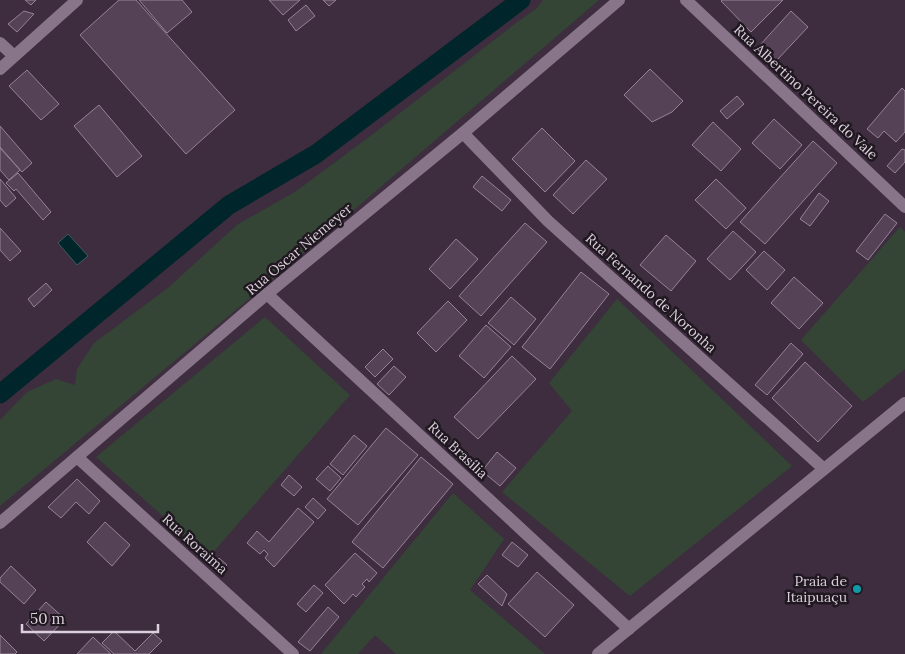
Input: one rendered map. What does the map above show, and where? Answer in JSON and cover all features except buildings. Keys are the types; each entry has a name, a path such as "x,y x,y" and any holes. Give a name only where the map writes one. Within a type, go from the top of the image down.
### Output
{"street":[{"path":"0,68 77,0"},
{"name":"Rua Oscar Niemeyer","path":"0,522 267,294 463,133 619,0"},
{"name":"Rua Albertino Pereira do Vale","path":"686,0 905,207"},
{"path":"0,43 14,56"},
{"name":"Rua Fernando de Noronha","path":"463,133 548,221 824,469"},
{"name":"Rua Brasília","path":"267,294 628,629"},
{"path":"598,654 905,402"},
{"name":"Rua Roraima","path":"77,457 293,654"}],"shaded area":[{"path":"543,0 599,0 266,285 0,506 0,420 27,392 56,379 75,385 77,369 94,343 169,287 238,224 295,192 537,8"},
{"path":"900,227 905,232 905,369 863,402 801,340"},
{"path":"68,234 88,256 77,265 58,243"},
{"path":"617,299 792,466 630,596 502,492 572,411 549,383"},
{"path":"265,317 350,395 209,557 96,457"},
{"path":"453,493 504,539 470,590 545,654 396,654 375,635 358,654 321,654"}],"waterway":[{"path":"0,394 229,205 316,154 521,0"}],"place":[{"name":"Praia de Itaipuaçu","path":"857,589"}]}
